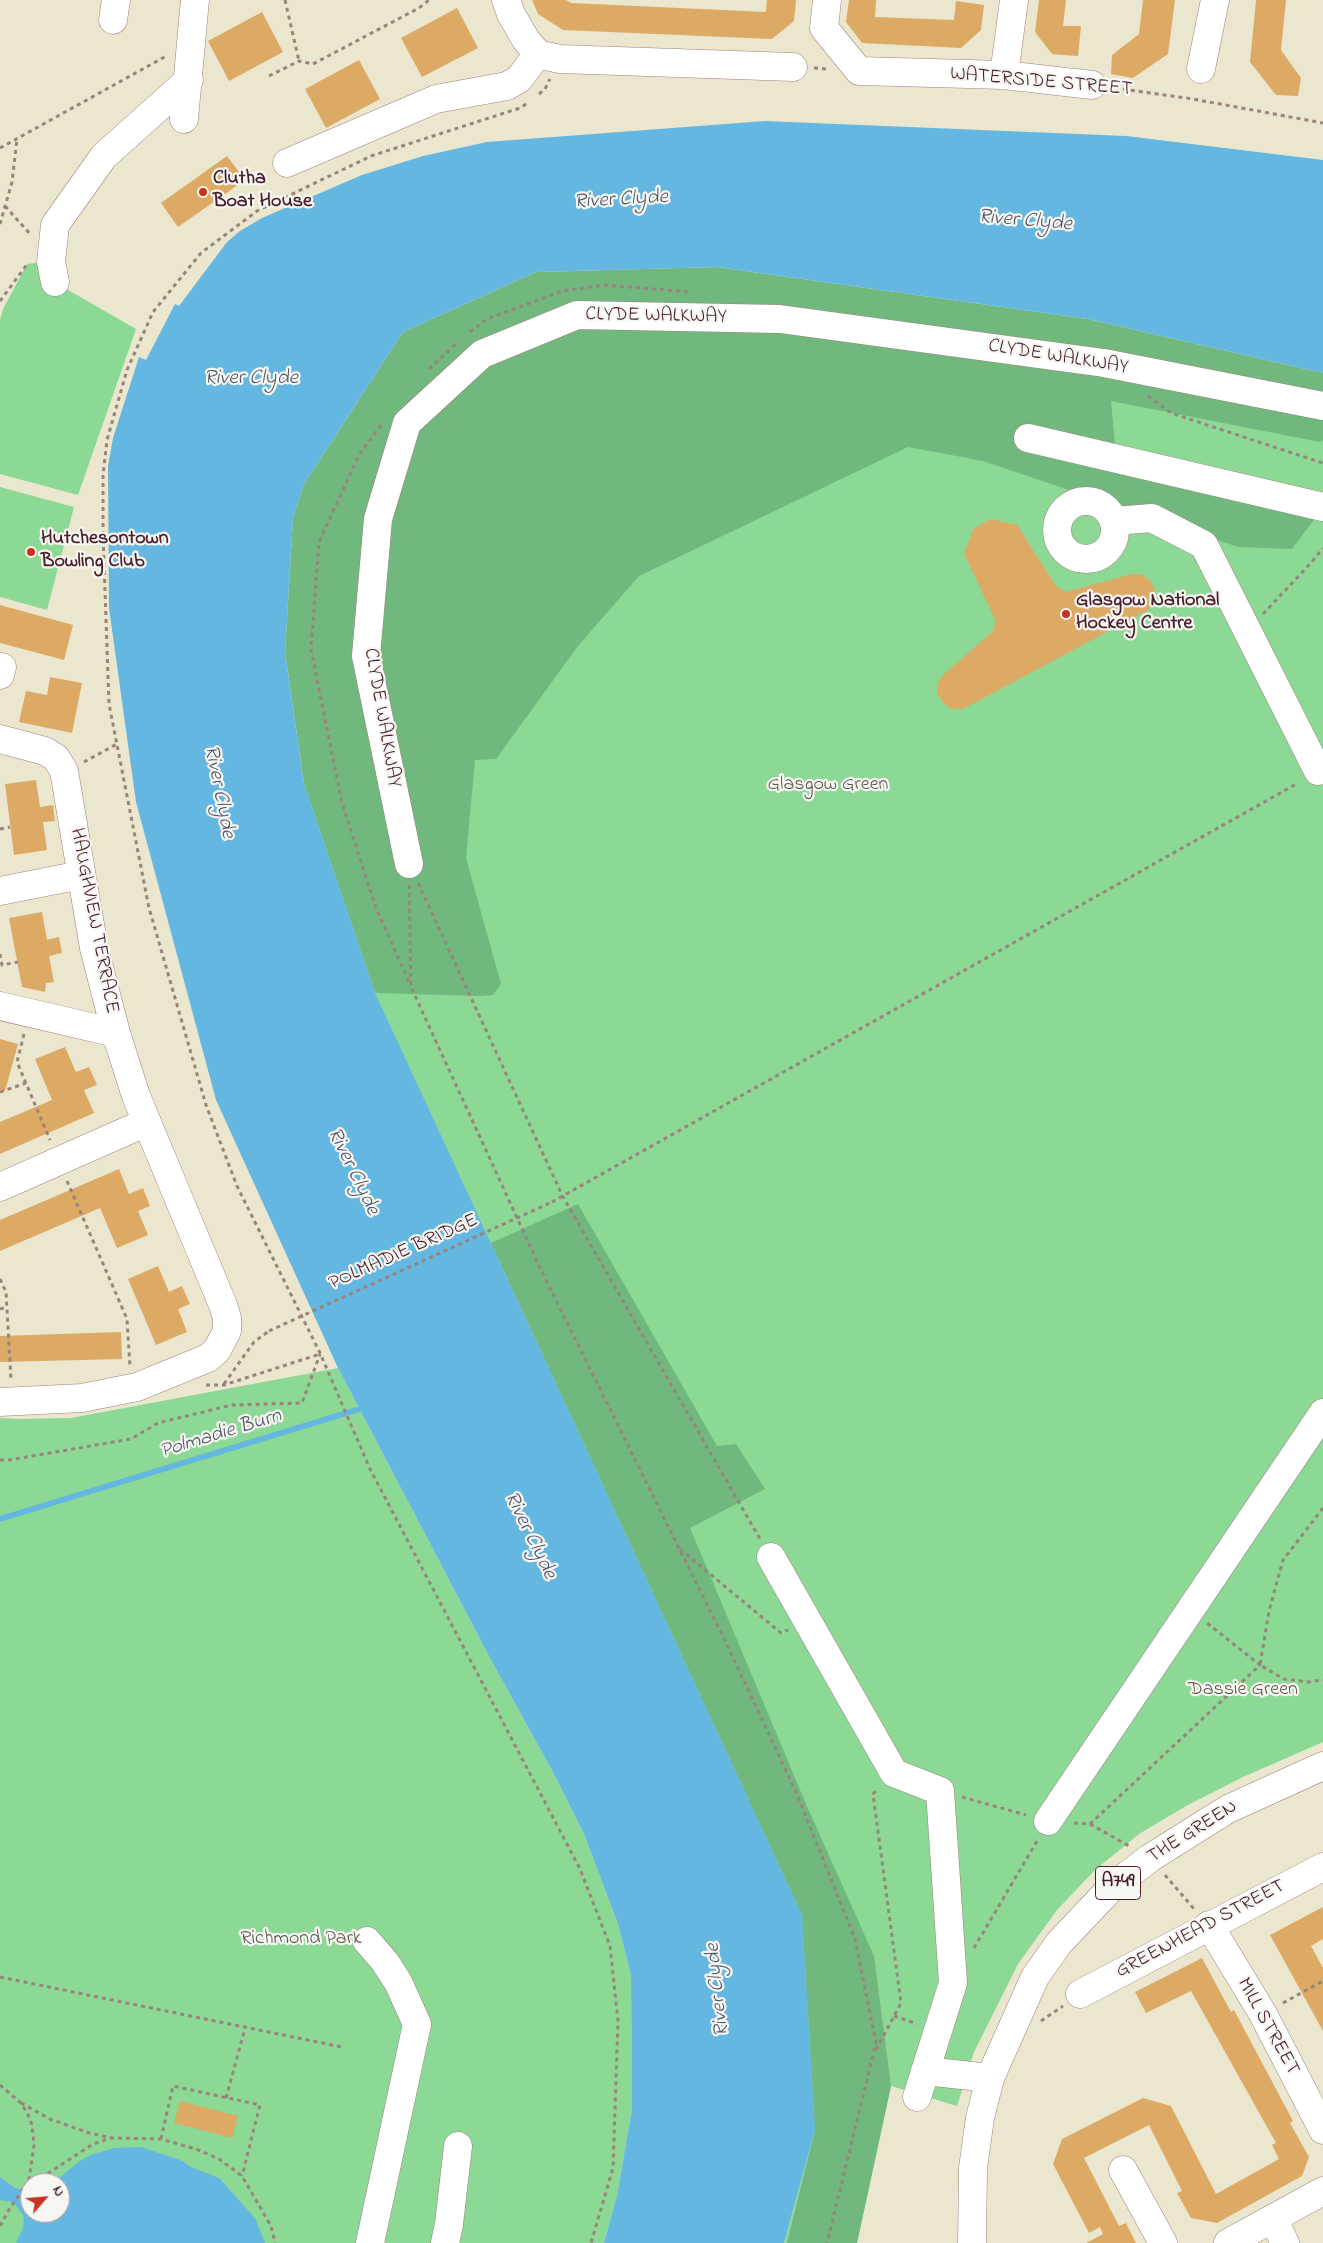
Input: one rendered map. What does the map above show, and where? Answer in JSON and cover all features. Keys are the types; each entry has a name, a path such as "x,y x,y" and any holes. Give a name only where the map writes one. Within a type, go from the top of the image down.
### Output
{"street":[{"path":"184,119 195,0"},
{"path":"506,0 519,29 549,56 793,67"},
{"name":"WATERSIDE STREET","path":"827,0 824,28 858,72 1004,75 1092,85"},
{"path":"1004,75 1014,0"},
{"path":"1201,69 1215,0"},
{"path":"287,163 436,99 508,86 549,56"},
{"path":"55,282 51,262 55,225 104,156 189,80"},
{"name":"CLYDE WALKWAY","path":"409,864 366,656 378,519 407,423 482,354 577,315 780,319 1104,363 1323,406"},
{"path":"1028,438 1323,507"},
{"path":"1114,521 1152,518 1204,546 1321,770"},
{"name":"HAUGHVIEW TERRACE","path":"0,739 45,751 56,758 64,773 94,948 116,1032 147,1122 227,1318 227,1331 217,1350 208,1358 172,1374 131,1389 82,1398 6,1402"},
{"path":"0,891 81,875"},
{"path":"0,1006 116,1032"},
{"path":"0,1187 147,1122"},
{"path":"1048,1821 1192,1611 1323,1413"},
{"path":"771,1558 894,1773 940,1791 953,1983 916,2097"},
{"name":"THE GREEN","path":"990,2078 1035,1977 1059,1943 1112,1888 1150,1858 1228,1809 1323,1766"},
{"name":"GREENHEAD STREET","path":"1080,1994 1323,1867"},
{"name":"MILL STREET","path":"1209,1925 1316,2102 1323,2130"},
{"path":"367,1941 385,1962 398,1982 417,2024 370,2243"},
{"path":"926,2071 990,2078"},
{"name":"A749","path":"972,2243 973,2168 980,2118 990,2078"},
{"path":"445,2243 458,2146"},
{"path":"1123,2170 1163,2243"},
{"path":"1228,2243 1323,2191"},
{"path":"1273,2218 1285,2243"}],"path":[{"path":"285,0 299,61"},
{"path":"269,76 299,61 313,64 419,8 429,0"},
{"path":"0,148 191,42"},
{"path":"549,56 544,89 520,108 372,156 257,211 201,253 153,312 127,370 107,440 103,475 108,704 149,908 206,1105 237,1186 320,1353 375,1478 580,1869 610,1946 618,2021 613,2168 591,2243"},
{"name":"WATERSIDE STREET","path":"1092,85 1193,99 1323,123"},
{"path":"0,224 12,182 17,139"},
{"path":"5,206 34,239"},
{"path":"425,373 445,352 487,319 562,291 604,285 664,291 700,292"},
{"path":"1141,391 1171,413 1323,463"},
{"path":"382,424 360,455 319,542 311,649 342,803 376,908 411,987 541,1270 679,1548 796,1792 856,1939 876,2043 827,2243"},
{"path":"1248,631 1323,548"},
{"path":"64,773 117,744"},
{"name":"POLMADIE BRIDGE","path":"320,1353 224,1385 254,1342 269,1331 563,1197 1321,770"},
{"path":"0,829 10,827"},
{"path":"409,864 411,987"},
{"path":"409,864 563,1197 771,1558"},
{"path":"0,954 2,965 18,962"},
{"path":"26,1030 17,1062 127,1319 131,1389"},
{"path":"0,1092 26,1082"},
{"path":"0,1279 6,1292 7,1308 6,1402"},
{"path":"0,1309 7,1308"},
{"path":"0,1460 131,1439 158,1423 232,1405 302,1403 320,1353"},
{"path":"1090,1824 1260,1665 1269,1611 1284,1560 1323,1508"},
{"path":"679,1548 781,1633 806,1619"},
{"path":"1192,1611 1260,1665 1284,1679 1308,1682 1323,1680"},
{"path":"875,2052 901,2003 873,1794 894,1773"},
{"path":"973,1949 1048,1821"},
{"path":"1150,1858 1209,1925"},
{"path":"0,1977 342,2047"},
{"path":"1263,2014 1323,1981"},
{"path":"894,2016 916,2022"},
{"path":"226,2098 245,2028"},
{"path":"0,2085 21,2103 50,2119 89,2133 112,2138 161,2139 196,2149 219,2159 242,2176 271,2226 275,2243"},
{"path":"161,2139 173,2086 260,2105 242,2176"},
{"path":"21,2103 32,2125 34,2145 31,2173"},
{"path":"49,2173 93,2144 112,2138"},
{"path":"0,2226 20,2194"}],"green space":[{"path":"59,260 68,290 136,329 78,495 0,474 0,320 3,309 27,264"},
{"path":"717,267 1088,319 1323,373 1323,440 1320,442 1111,401 1117,465 1316,517 1292,549 1238,547 983,461 908,447 639,576 578,646 496,759 475,760 466,858 501,984 493,995 481,996 375,993 304,784 285,652 293,518 304,484 403,332 536,272"},
{"name":"Glasgow Green","path":"536,272 1323,378 1323,1742 1243,1777 1186,1806 1139,1834 1095,1870 1057,1910 1018,1964 974,2052 957,2106 891,2086 857,2243 784,2243 815,2130 375,993 304,784"},
{"name":"Hutchesontown Bowling Club","path":"0,487 74,507 47,610 0,597"},
{"path":"578,1204 717,1446 736,1444 765,1489 690,1528 806,1804 874,1956 891,2086 857,2243 787,2243 815,2130 802,1915 491,1243"},
{"name":"Richmond Park","path":"338,1368 490,1658 555,1776 584,1834 618,1924 631,1975 632,2109 617,2195 604,2243 0,2243 0,1418 71,1418"}],"water":[{"name":"River Clyde","path":"765,121 1126,136 1323,160 1323,373 1088,319 717,267 536,272 403,332 304,484 293,518 285,652 304,784 375,993 802,1915 815,2130 784,2243 604,2243 617,2195 632,2109 631,1975 618,1924 584,1834 338,1368 216,1100 136,802 109,608 108,466 113,438 139,357 146,360 175,304 179,306 227,242 240,231 262,218 362,175 423,156 487,142"},
{"path":"141,2147 183,2161 189,2166 219,2178 255,2218 265,2243 16,2243 23,2223 70,2223 70,2173 65,2173 80,2161 93,2154 114,2148"},
{"path":"0,2177 15,2188 20,2189 20,2211 13,2202 0,2200"}],"building":[{"path":"532,0 566,0 571,3 766,12 767,0 796,0 794,21 772,39 563,30 538,14"},
{"path":"849,0 876,0 875,17 954,20 956,1 984,5 981,30 961,48 862,43 846,22"},
{"path":"1039,0 1066,0 1063,26 1081,26 1078,56 1052,54 1035,32"},
{"path":"1143,0 1175,0 1168,54 1133,78 1111,74 1112,55 1139,34"},
{"path":"1256,0 1286,0 1281,50 1301,78 1298,96 1276,95 1250,62"},
{"path":"457,8 478,48 422,77 401,38"},
{"path":"262,12 283,52 229,81 208,41"},
{"path":"359,60 380,99 326,128 305,89"},
{"name":"Clutha Boat House","path":"227,156 245,180 178,227 161,203"},
{"name":"Glasgow National Hockey Centre","path":"991,519 1017,525 1056,586 1065,592 1132,574 1141,574 1150,580 1155,590 1154,600 1148,610 963,709 951,709 943,703 937,693 937,684 942,676 994,630 995,619 964,554 974,528"},
{"path":"0,605 73,625 64,660 0,643"},
{"path":"50,677 82,683 72,733 19,722 26,691 47,695"},
{"path":"36,780 40,807 53,805 55,821 43,822 47,850 14,855 5,784"},
{"path":"42,912 47,940 59,937 62,953 49,956 54,982 46,983 45,992 22,987 9,918"},
{"path":"0,1039 18,1044 5,1091 0,1090"},
{"path":"65,1047 76,1072 89,1067 97,1085 84,1090 94,1113 0,1154 0,1122 52,1100 35,1059"},
{"path":"119,1169 129,1194 143,1188 150,1206 138,1211 148,1235 117,1248 100,1208 0,1251 0,1220"},
{"path":"158,1266 169,1292 182,1286 190,1304 178,1309 187,1332 156,1345 128,1279"},
{"path":"121,1332 122,1359 0,1362 0,1336"},
{"path":"1323,1907 1323,1939 1311,1946 1323,1968 1323,2031 1270,1935"},
{"path":"1202,1958 1231,2012 1234,2010 1293,2121 1290,2123 1309,2157 1302,2176 1217,2223 1191,2218 1177,2193 1182,2191 1149,2125 1084,2158 1119,2226 1126,2223 1136,2243 1086,2243 1103,2234 1100,2227 1089,2233 1053,2164 1062,2139 1143,2098 1171,2106 1216,2194 1279,2159 1272,2145 1276,2143 1191,1991 1146,2013 1135,1992"},
{"path":"180,2101 238,2116 232,2138 174,2123"}],"waterway":[{"name":"Polmadie Burn","path":"0,1519 366,1407"}],"place":[{"name":"Clutha Boat House","path":"203,192"},
{"name":"Hutchesontown Bowling Club","path":"31,552"},
{"name":"Glasgow National Hockey Centre","path":"1066,614"}],"park label":[{"name":"Dassie Green","path":"1243,1691"}]}
